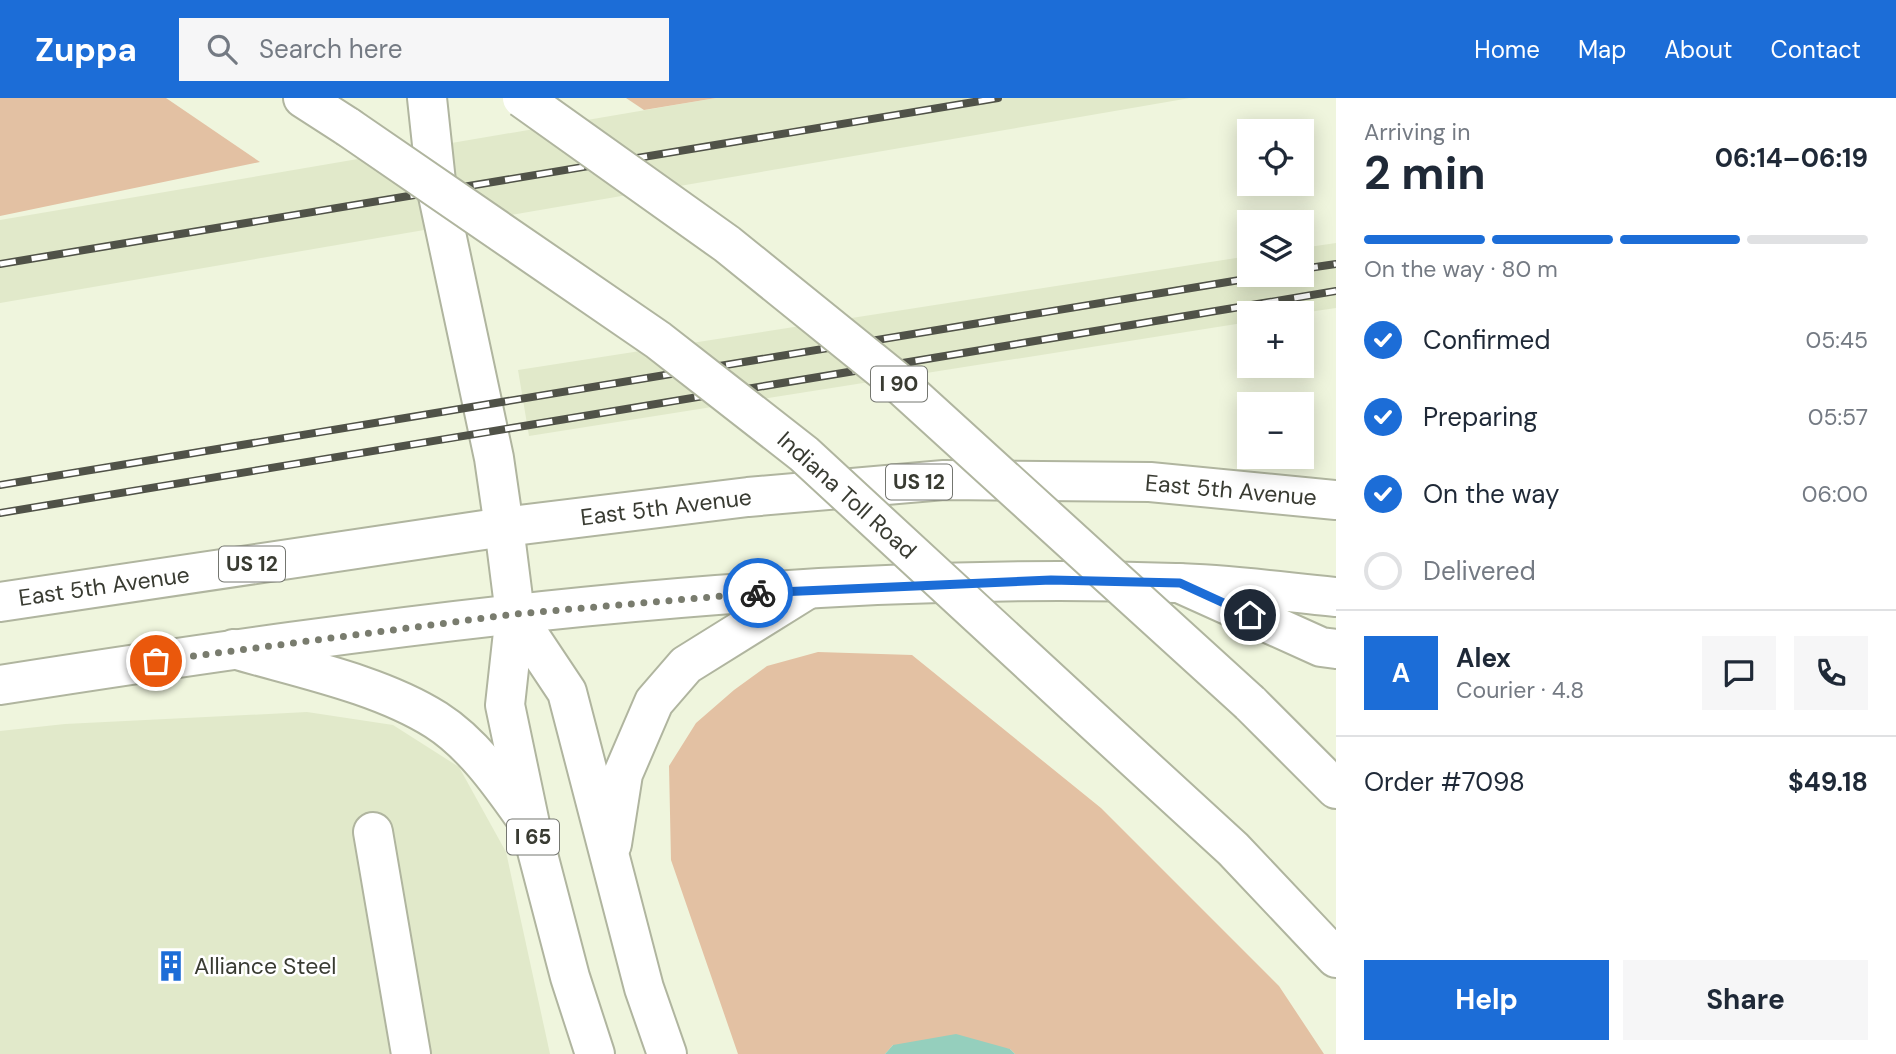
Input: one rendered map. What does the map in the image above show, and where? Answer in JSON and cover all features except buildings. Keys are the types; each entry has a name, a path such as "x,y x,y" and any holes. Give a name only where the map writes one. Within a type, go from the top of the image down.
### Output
{"main road":[{"name":"Indiana Toll Road","path":"303,98 405,163 658,340 804,454 1233,849 1336,958"},
{"path":"426,98 437,191 494,458 504,527"},
{"name":"I 90","path":"522,98 727,244 884,371 1250,703 1336,789"},
{"name":"East 5th Avenue","path":"0,602 504,527 748,497 944,480 1150,482 1336,500"},
{"name":"I 65","path":"504,527 515,614 505,705 530,824 570,977 595,1054"},
{"path":"0,685 234,649 515,614 808,589 1051,580 1180,583 1336,597"},
{"path":"1180,583 1321,647 1336,649"},
{"path":"610,860 623,774 654,702 686,665 808,589"},
{"name":"I 65","path":"515,614 567,692 644,988 667,1054"},
{"path":"234,649 372,690 437,720 471,750 530,824"},
{"path":"373,832 411,1054"}],"shaded area":[{"path":"0,98 166,98 260,162 0,216"},
{"path":"626,98 716,98 644,110"},
{"path":"716,98 1190,98 0,303 0,220"},
{"path":"1336,243 1336,308 1314,311 1314,301 1237,301 1237,324 529,436 518,370 1237,258 1237,287 1314,287 1314,246"},
{"path":"818,652 912,655 1101,808 1279,986 1324,1054 1015,1054 1010,1049 893,1045 885,1054 738,1054 671,860 669,766 696,723 734,690 767,666"},
{"path":"307,712 393,725 459,767 506,852 550,1054 0,1054 0,731 65,724"}],"water":[{"path":"956,1034 1010,1049 1015,1054 885,1054 893,1045"}],"railway":[{"path":"0,264 998,98"},
{"path":"1314,267 1336,264"},
{"path":"0,485 1237,280"},
{"path":"0,513 1336,291"}],"way so far":[{"path":"156,661 515,614 758,593"}],"place":[{"name":"Alliance Steel","path":"171,966"}],"route":[{"path":"758,593 1051,580 1180,583 1250,615"}]}
